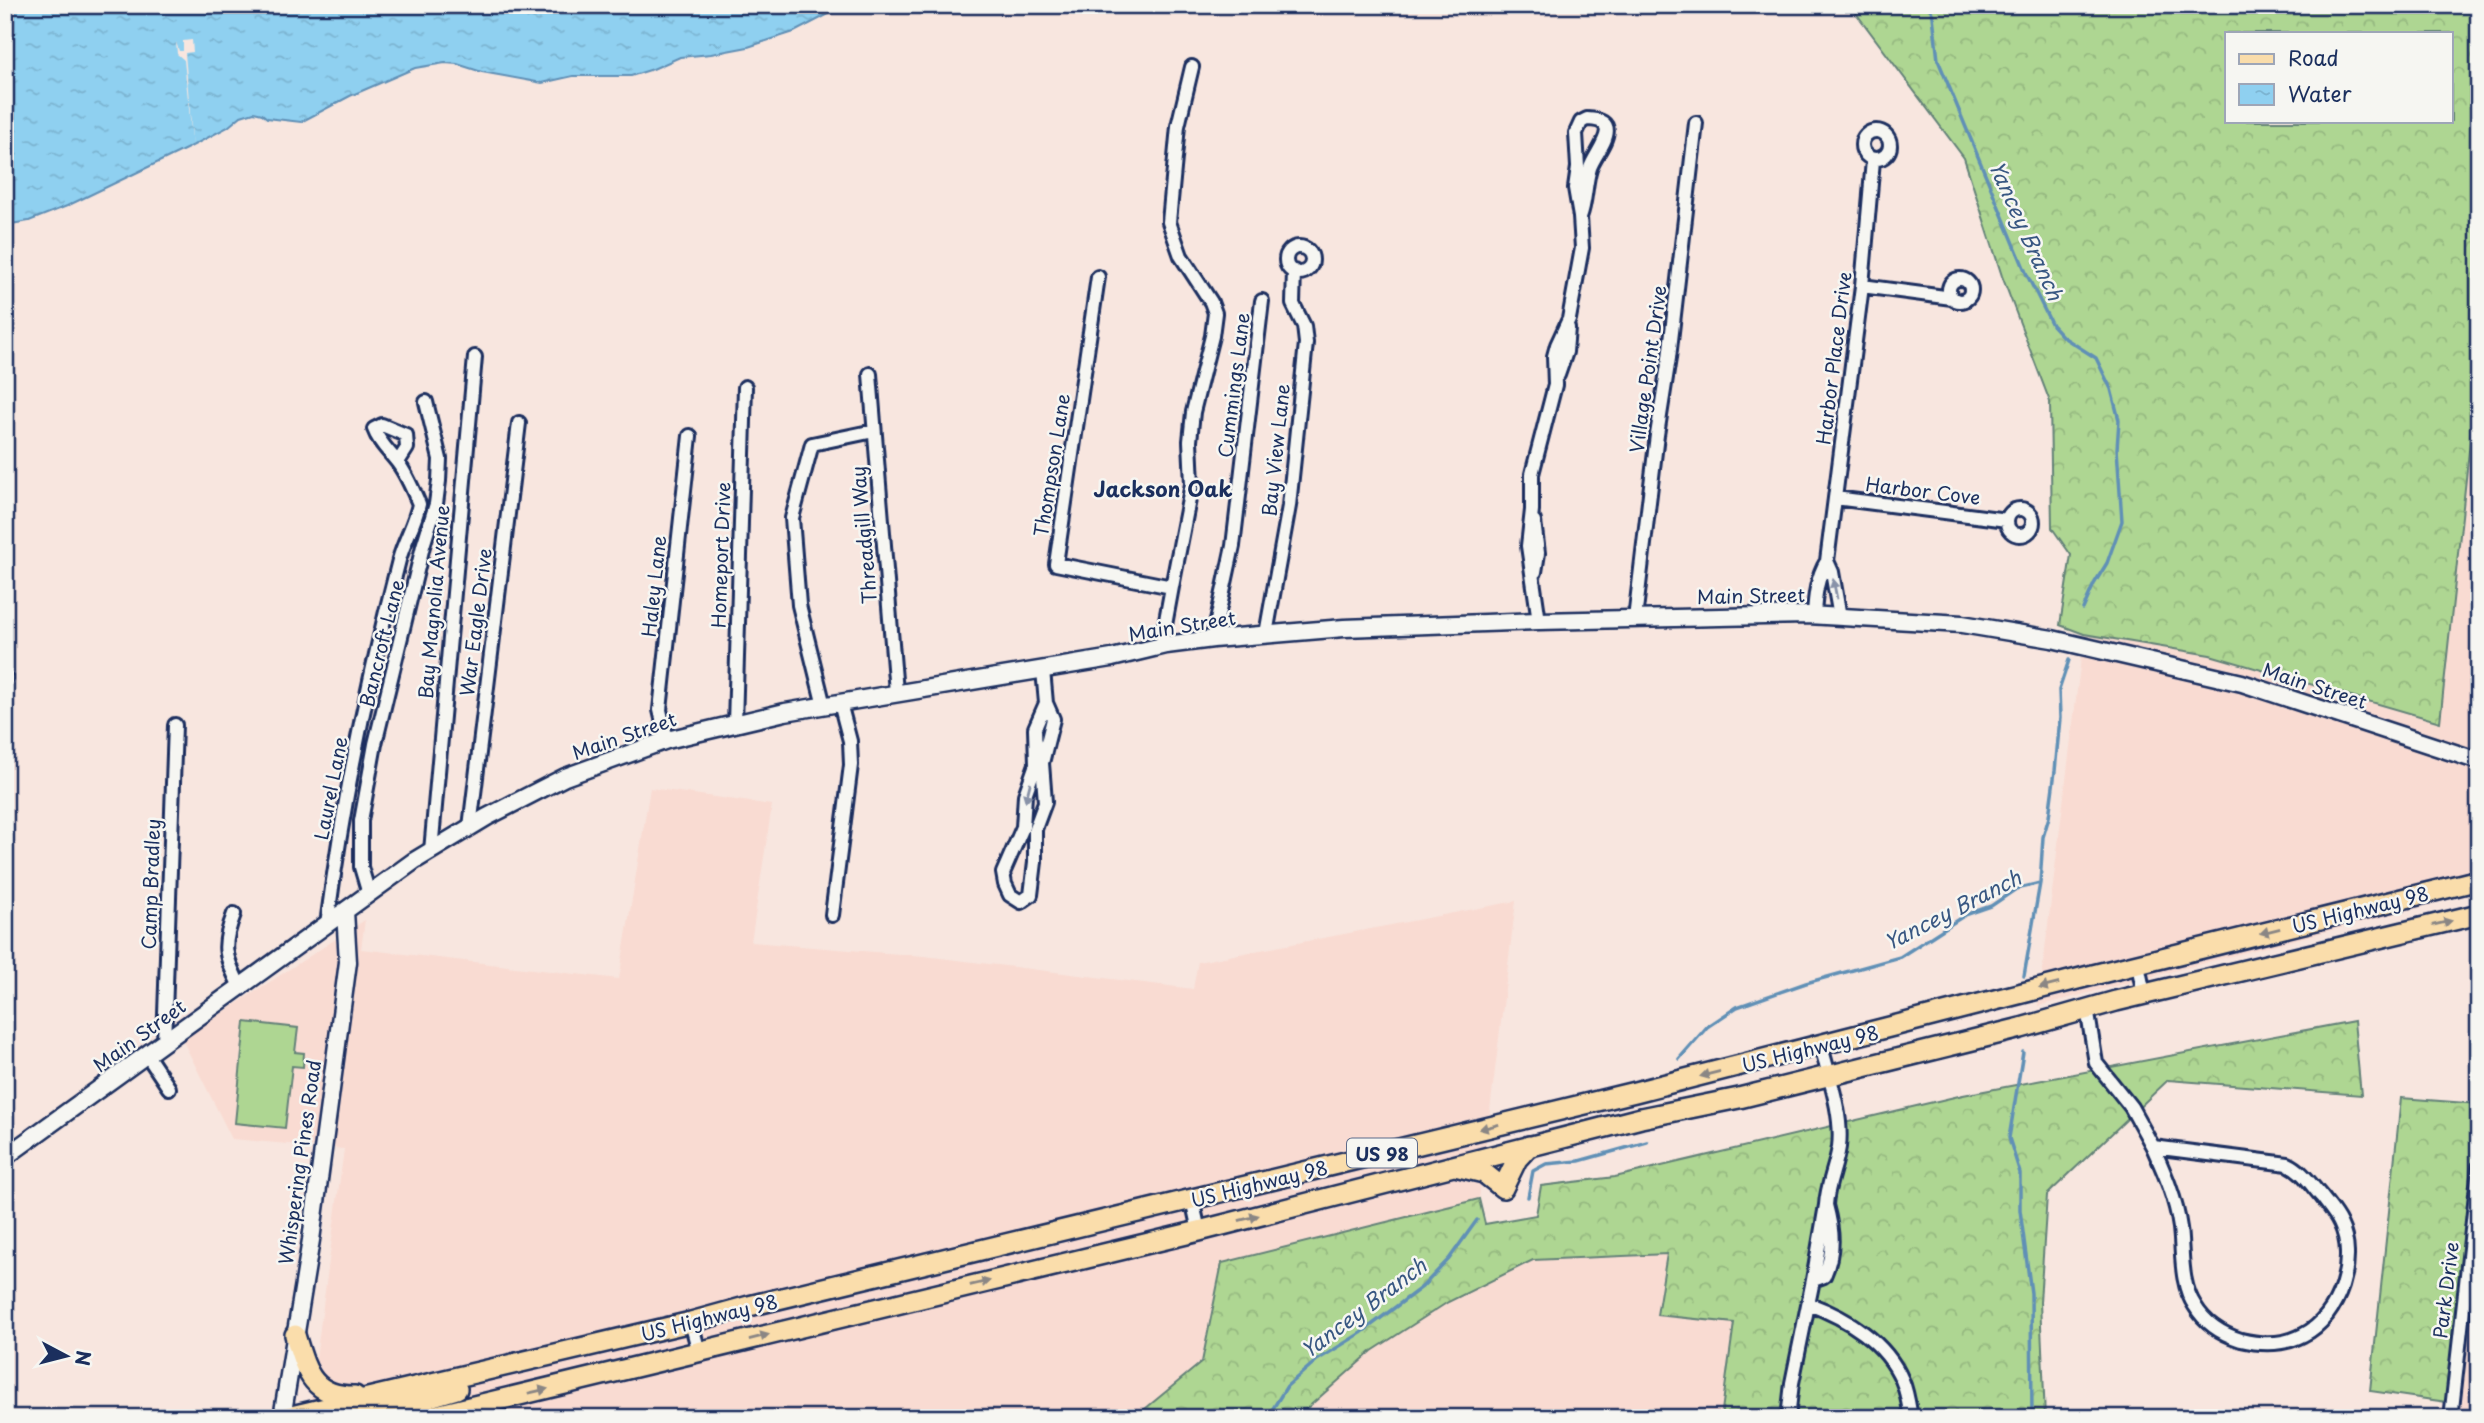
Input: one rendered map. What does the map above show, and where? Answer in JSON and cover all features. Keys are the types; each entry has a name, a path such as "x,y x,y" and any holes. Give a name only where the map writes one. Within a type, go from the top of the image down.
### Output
{"main road":[{"name":"Main Street","path":"5,1157 431,851 470,827 565,778 667,740 785,712 1043,670 1161,647 1213,639 1344,628 1539,621 1814,615 1962,624 2064,641 2242,683 2479,761"},
{"name":"US Highway 98","path":"282,1418 691,1322 1821,1046 2479,880"},
{"name":"Whispering Pines Road","path":"282,1418 311,1240 348,962 345,911"},
{"name":"US Highway 98","path":"424,1418 1199,1231 1652,1115 1739,1098 2021,1028 2144,994 2479,914"},
{"path":"1453,1165 1484,1173 1503,1188 1517,1159 1529,1146"},
{"path":"295,1335 310,1377 327,1392 340,1396 377,1396"},
{"path":"352,1418 489,1380 536,1358"}],"street":[{"path":"1161,647 1192,484 1190,441 1193,412 1215,313 1211,302 1181,256 1169,222 1178,126 1192,67"},
{"path":"1539,621 1533,585 1538,552 1532,510 1532,474 1555,385 1554,356 1569,319 1582,248 1575,188 1578,166 1576,133 1581,122 1593,119 1605,126 1606,142 1592,161 1580,217"},
{"name":"Village Point Drive","path":"1635,620 1696,123"},
{"name":"Harbor Place Drive","path":"1814,615 1821,571 1827,561 1862,286 1873,160"},
{"name":"Bay View Lane","path":"1266,634 1289,506 1306,343 1304,326 1293,304 1294,271"},
{"name":"Thompson Lane","path":"1098,277 1056,564 1172,587"},
{"path":"1862,286 1952,298"},
{"name":"Cummings Lane","path":"1213,639 1233,546 1262,301"},
{"name":"Bay Magnolia Avenue","path":"431,851 475,357"},
{"name":"Threadgill Way","path":"870,374 896,692"},
{"name":"Homeport Drive","path":"735,724 745,387"},
{"name":"Bancroft Lane","path":"369,894 361,867 361,821 376,744 423,546 436,504 439,481 440,459 426,402"},
{"name":"War Eagle Drive","path":"470,827 519,423"},
{"path":"832,915 851,765 850,741 832,705 799,605 792,518 812,444 874,431"},
{"name":"Haley Lane","path":"667,740 660,710 690,436"},
{"name":"Laurel Lane","path":"327,924 335,861 363,714 400,556 419,504 398,463"},
{"name":"Harbor Cove","path":"1835,498 2007,520"},
{"name":"Harbor Place Drive","path":"1827,561 1832,572 1840,617"},
{"path":"1039,764 1045,802 1029,828 1003,873 1010,895 1021,902 1031,895 1035,862 1029,828 1025,795 1039,764 1053,719 1046,703 1043,670"},
{"name":"Camp Bradley","path":"164,1043 175,725"},
{"path":"234,914 227,933 225,956 240,986"},
{"path":"2138,965 2144,994"},
{"path":"2087,1009 2096,1063 2131,1107 2154,1147 2169,1182 2175,1205 2182,1262 2195,1306 2211,1325 2232,1337 2257,1343 2282,1343 2305,1335 2314,1328 2329,1311 2340,1291 2346,1269 2347,1247 2341,1224 2299,1169 2288,1164 2154,1147"},
{"path":"1787,1418 1809,1304 1827,1188 1839,1146 1837,1100 1821,1046"},
{"path":"147,1055 169,1088"},
{"name":"Park Drive","path":"2451,1418 2479,1167"},
{"path":"1192,1199 1199,1231"},
{"path":"1809,1304 1847,1322 1867,1336 1891,1359 1903,1382 1911,1418"},
{"path":"691,1322 699,1352"}],"shaded area":[{"path":"2479,357 2479,892 2038,1006 2084,634 2210,655 2440,721"},
{"path":"650,788 772,805 751,942 924,956 1193,989 1198,962 1516,901 1479,1199 1222,1263 1202,1362 1134,1418 308,1418 344,1149 232,1139 182,1039 365,920 361,949 619,979"},
{"path":"2479,1126 2479,1418 2446,1418 2447,1402"},
{"path":"1668,1254 1734,1322 1721,1418 1296,1418 1372,1351 1448,1302 1533,1260"}],"green space":[{"path":"1850,5 2479,5 2479,357 2440,722 2210,655 2084,634 2060,625 2071,555 2052,528 2050,402 2002,276 1964,158"},
{"path":"2354,1021 2361,1095 2168,1080 2047,1195 2040,1302 2045,1418 1721,1418 1734,1323 1657,1315 1667,1254 1533,1260 1448,1302 1372,1351 1296,1418 1134,1418 1202,1362 1222,1263 1479,1199 1485,1224 1536,1215 1541,1186 1615,1177 1963,1095"},
{"path":"245,1022 298,1028 295,1052 304,1053 303,1067 292,1066 285,1128 235,1123"},
{"path":"2401,1098 2479,1104 2479,1126 2447,1402 2370,1391"}],"water":[{"path":"5,5 846,5 794,32 748,47 680,57 631,76 573,76 542,83 482,72 457,64 445,63 415,68 350,96 301,122 267,118 254,112 241,116 228,127 190,147 67,206 29,221 5,225"}],"pier":[{"path":"192,40 193,52 185,53 193,149 184,60 177,54 176,42 179,51 183,51 183,41"}],"waterway":[{"name":"Yancey Branch","path":"1929,5 1933,16 1938,60 2027,275 2052,325 2063,337 2096,358 2111,389 2119,420 2117,449 2122,521 2107,563 2083,609"},
{"name":"Yancey Branch","path":"1679,1059 1707,1027 1737,1007 1806,983 1900,957 1965,915 1991,906 2016,889 2040,883 2043,837 2049,817 2055,771 2060,718 2059,690 2069,660"},
{"path":"2024,976 2040,883"},
{"path":"2023,1052 2009,1138 2020,1173 2020,1210 2031,1293 2032,1418"},
{"name":"Yancey Branch","path":"1528,1197 1533,1171 1546,1164 1579,1161 1647,1142"},
{"name":"Yancey Branch","path":"1267,1418 1287,1386 1317,1360 1361,1333 1422,1287 1449,1259 1477,1220"}],"district":[{"name":"Jackson Oak","path":"1163,488"}]}
